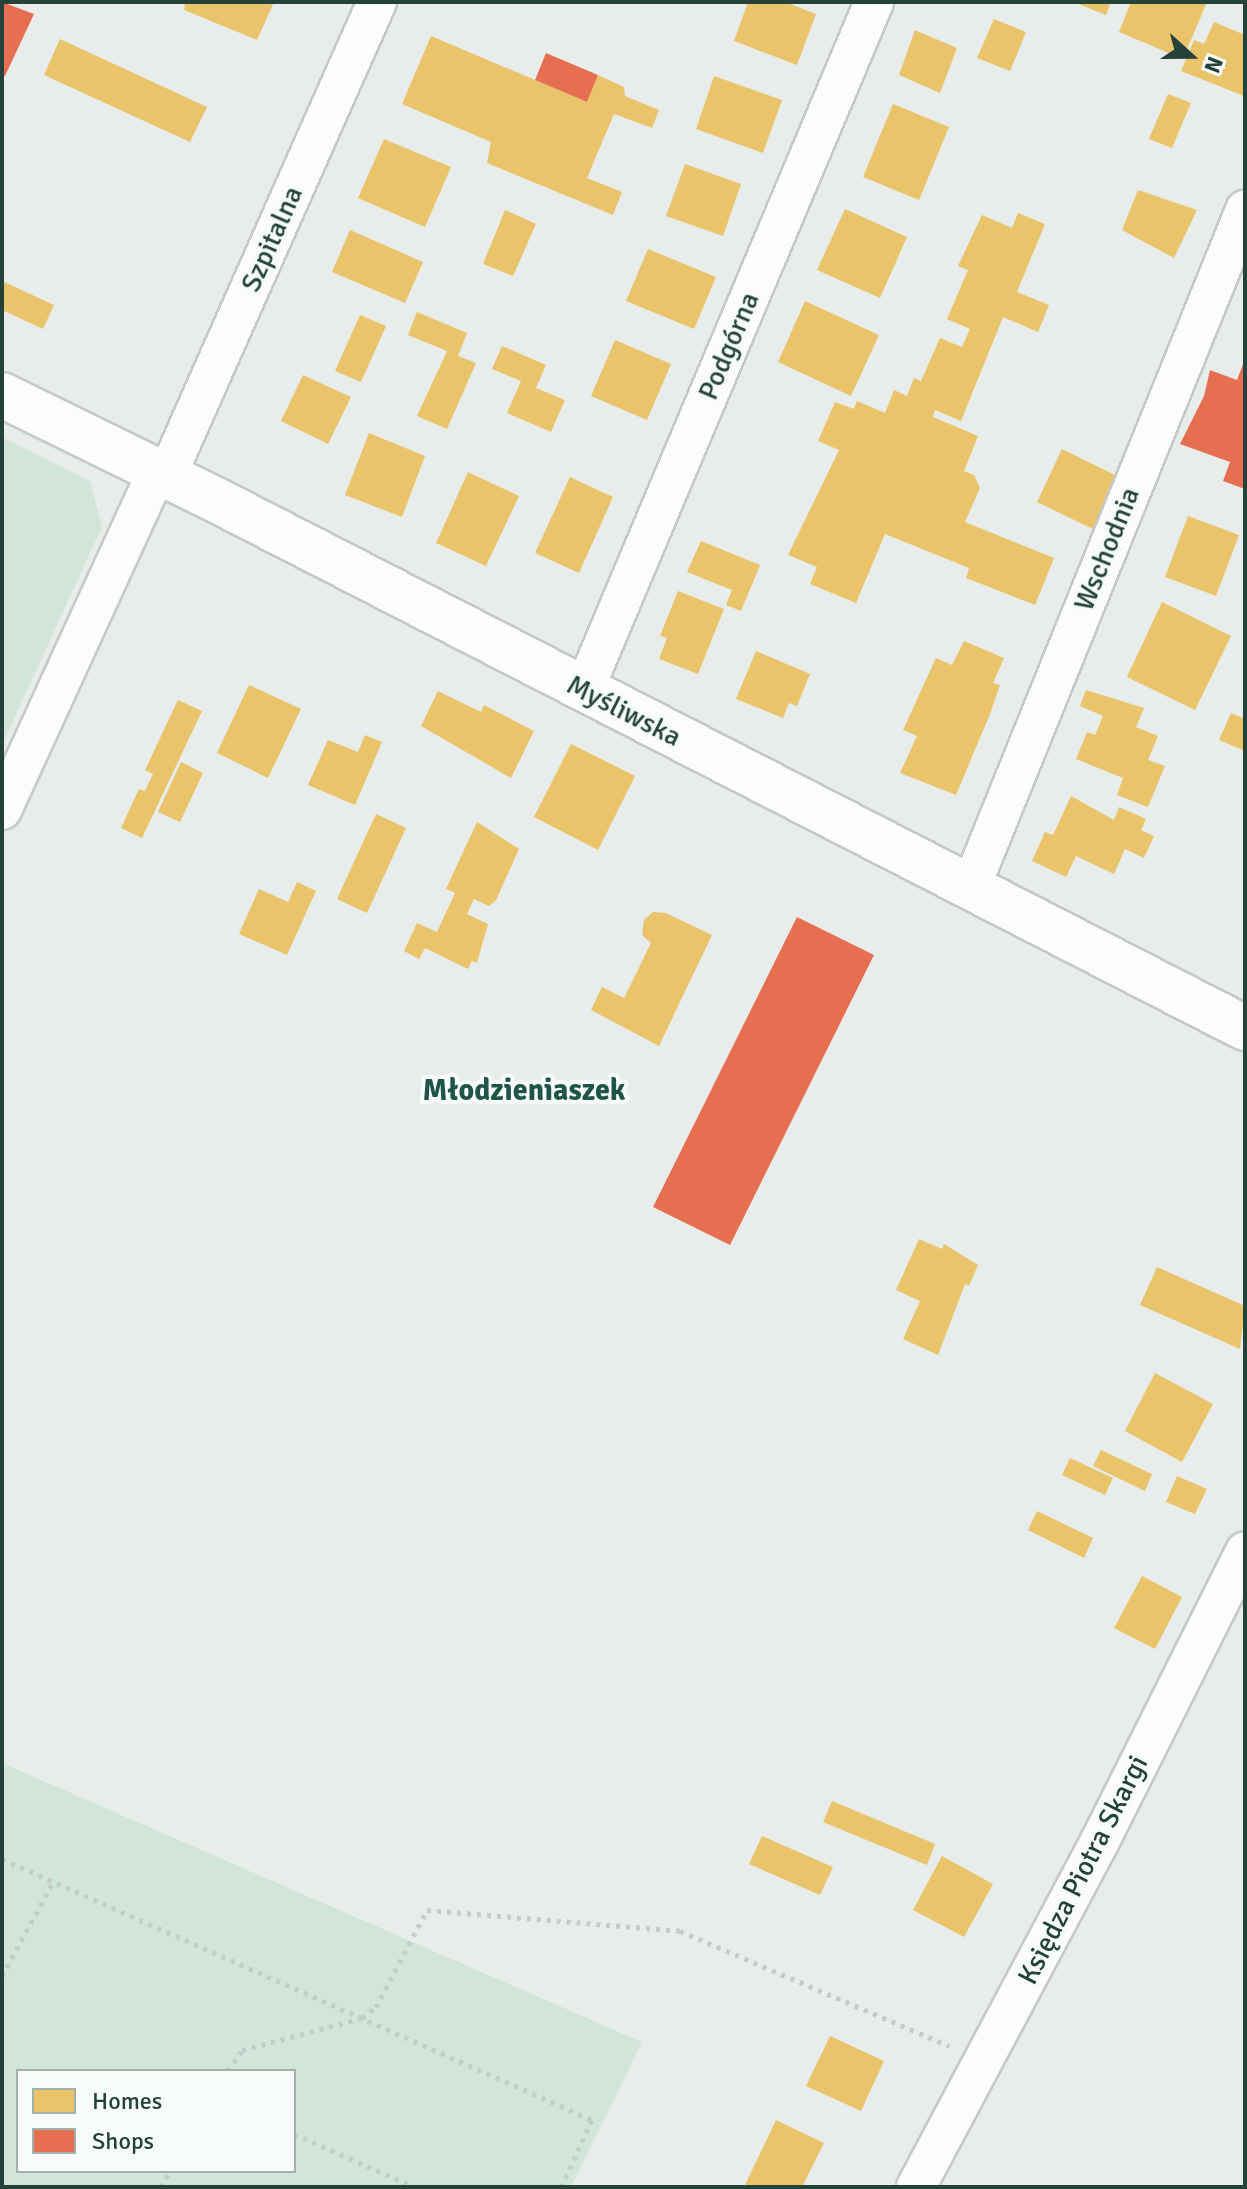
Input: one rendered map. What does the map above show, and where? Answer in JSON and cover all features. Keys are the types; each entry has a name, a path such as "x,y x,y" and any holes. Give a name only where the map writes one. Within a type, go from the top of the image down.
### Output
{"street":[{"name":"Szpitalna","path":"2,810 162,473 377,2"},
{"name":"Podgórna","path":"584,690 874,2"},
{"name":"Wschodnia","path":"970,889 1245,210"},
{"name":"Myśliwska","path":"2,395 162,473 1245,1028"},
{"name":"Księdza Piotra Skargi","path":"916,2187 984,2061 1245,1551"}],"path":[{"path":"2,1859 592,2120 561,2187"},
{"path":"2,1976 53,1882"},
{"path":"229,2069 242,2050 362,2018 376,2007 427,1910 680,1931 984,2061"},
{"path":"296,2135 415,2187"}],"green space":[{"path":"2,437 90,481 102,527 2,745"},
{"path":"2,1763 642,2042 571,2187 2,2187"}],"building: Homes":[{"path":"185,2 274,2 257,40 184,10"},
{"path":"748,2 785,2 816,14 797,65 734,41"},
{"path":"1073,2 1111,2 1106,15"},
{"path":"1131,2 1207,2 1183,59 1119,32"},
{"path":"994,19 1026,32 1010,71 977,58"},
{"path":"1214,22 1245,35 1244,96 1181,71 1194,40 1204,44"},
{"path":"915,30 957,48 940,93 899,75"},
{"path":"431,36 587,102 598,75 624,87 625,96 659,110 652,128 614,114 587,178 622,192 613,215 487,163 491,142 402,104"},
{"path":"60,39 207,107 190,142 44,75"},
{"path":"714,76 782,100 763,153 696,129"},
{"path":"1168,94 1191,103 1172,148 1149,139"},
{"path":"893,104 949,127 919,200 863,177"},
{"path":"384,139 451,167 425,227 358,198"},
{"path":"685,164 741,184 723,236 666,216"},
{"path":"1138,190 1197,210 1174,258 1122,230"},
{"path":"845,209 907,237 880,298 817,270"},
{"path":"505,210 536,224 513,276 483,264"},
{"path":"1018,213 1045,224 1017,292 1049,305 1038,332 1003,317 961,421 935,410 933,417 978,436 964,471 974,475 980,488 965,522 1054,558 1035,605 966,578 969,568 885,534 856,603 810,584 817,567 788,555 839,450 818,441 835,402 854,409 857,401 885,413 894,390 907,396 914,378 921,381 940,338 962,347 970,329 947,319 968,270 958,266 982,215 1012,228"},
{"path":"350,230 423,262 405,303 332,272"},
{"path":"648,249 716,277 694,329 626,301"},
{"path":"2,281 54,305 43,329 2,310"},
{"path":"805,301 879,335 851,396 778,362"},
{"path":"417,312 467,333 458,356 476,363 447,429 417,416 447,351 408,335"},
{"path":"360,315 386,326 361,382 335,371"},
{"path":"615,340 671,364 647,420 591,396"},
{"path":"502,346 546,365 536,388 565,400 551,432 507,413 521,381 492,369"},
{"path":"303,375 351,397 328,444 281,421"},
{"path":"369,433 425,456 402,517 345,495"},
{"path":"1062,449 1121,478 1097,531 1037,502"},
{"path":"468,472 519,496 486,566 436,543"},
{"path":"570,477 613,497 579,573 535,553"},
{"path":"1188,516 1239,535 1216,596 1165,577"},
{"path":"701,541 760,565 741,611 726,605 732,590 687,572"},
{"path":"678,591 724,609 698,674 659,659 667,638 660,636"},
{"path":"1162,602 1231,636 1195,710 1127,677"},
{"path":"964,641 1004,658 993,683 1000,685 990,714 956,795 900,773 917,736 903,730 936,658 952,665"},
{"path":"756,651 810,674 797,706 789,703 783,718 736,699"},
{"path":"249,685 301,709 268,778 217,753"},
{"path":"1086,690 1144,708 1136,727 1158,736 1148,760 1165,766 1148,807 1117,795 1123,778 1076,759 1087,732 1095,735 1103,716 1080,706"},
{"path":"438,691 481,712 484,705 534,731 511,778 421,726"},
{"path":"178,700 202,711 142,838 121,828 139,789 145,791 153,774 145,770"},
{"path":"1231,713 1245,719 1245,751 1219,740"},
{"path":"365,735 382,742 355,805 308,785 328,740 358,752"},
{"path":"571,744 635,776 598,850 534,817"},
{"path":"181,762 203,773 180,822 158,812"},
{"path":"1071,796 1114,820 1119,807 1146,819 1141,830 1154,836 1144,858 1125,849 1114,874 1076,856 1066,877 1032,861 1045,832 1053,835"},
{"path":"376,814 406,828 367,913 337,899"},
{"path":"477,822 519,849 496,900 489,906 474,899 467,914 488,924 477,963 472,961 468,969 425,948 419,959 404,951 417,923 437,932 455,893 446,889"},
{"path":"297,882 316,891 287,955 239,934 259,889 288,902"},
{"path":"653,912 666,913 712,935 659,1046 591,1010 602,987 624,998 651,943 642,935 644,920"},
{"path":"919,1239 942,1249 944,1244 978,1265 969,1286 965,1284 938,1355 903,1339 920,1301 896,1290"},
{"path":"1157,1267 1245,1306 1240,1349 1140,1305"},
{"path":"1155,1373 1213,1404 1182,1462 1125,1431"},
{"path":"1101,1450 1152,1474 1145,1491 1093,1466"},
{"path":"1070,1458 1113,1478 1105,1495 1062,1475"},
{"path":"1177,1476 1207,1489 1195,1514 1166,1502"},
{"path":"1037,1511 1093,1538 1084,1558 1028,1530"},
{"path":"1142,1576 1182,1597 1155,1649 1114,1628"},
{"path":"832,1801 935,1844 927,1865 823,1822"},
{"path":"762,1836 833,1867 820,1895 749,1864"},
{"path":"942,1856 993,1884 964,1937 913,1910"},
{"path":"830,2036 884,2061 861,2111 806,2086"},
{"path":"776,2120 824,2143 802,2187 744,2187"}],"building: Shops":[{"path":"2,2 34,14 5,76 2,75"},
{"path":"546,53 598,75 587,102 535,80"},
{"path":"1245,359 1245,489 1223,481 1230,462 1180,444 1204,396 1210,370 1237,380"},
{"path":"797,917 874,955 730,1245 653,1207"}],"district":[{"name":"Młodzieniaszek","path":"524,1091"}]}
